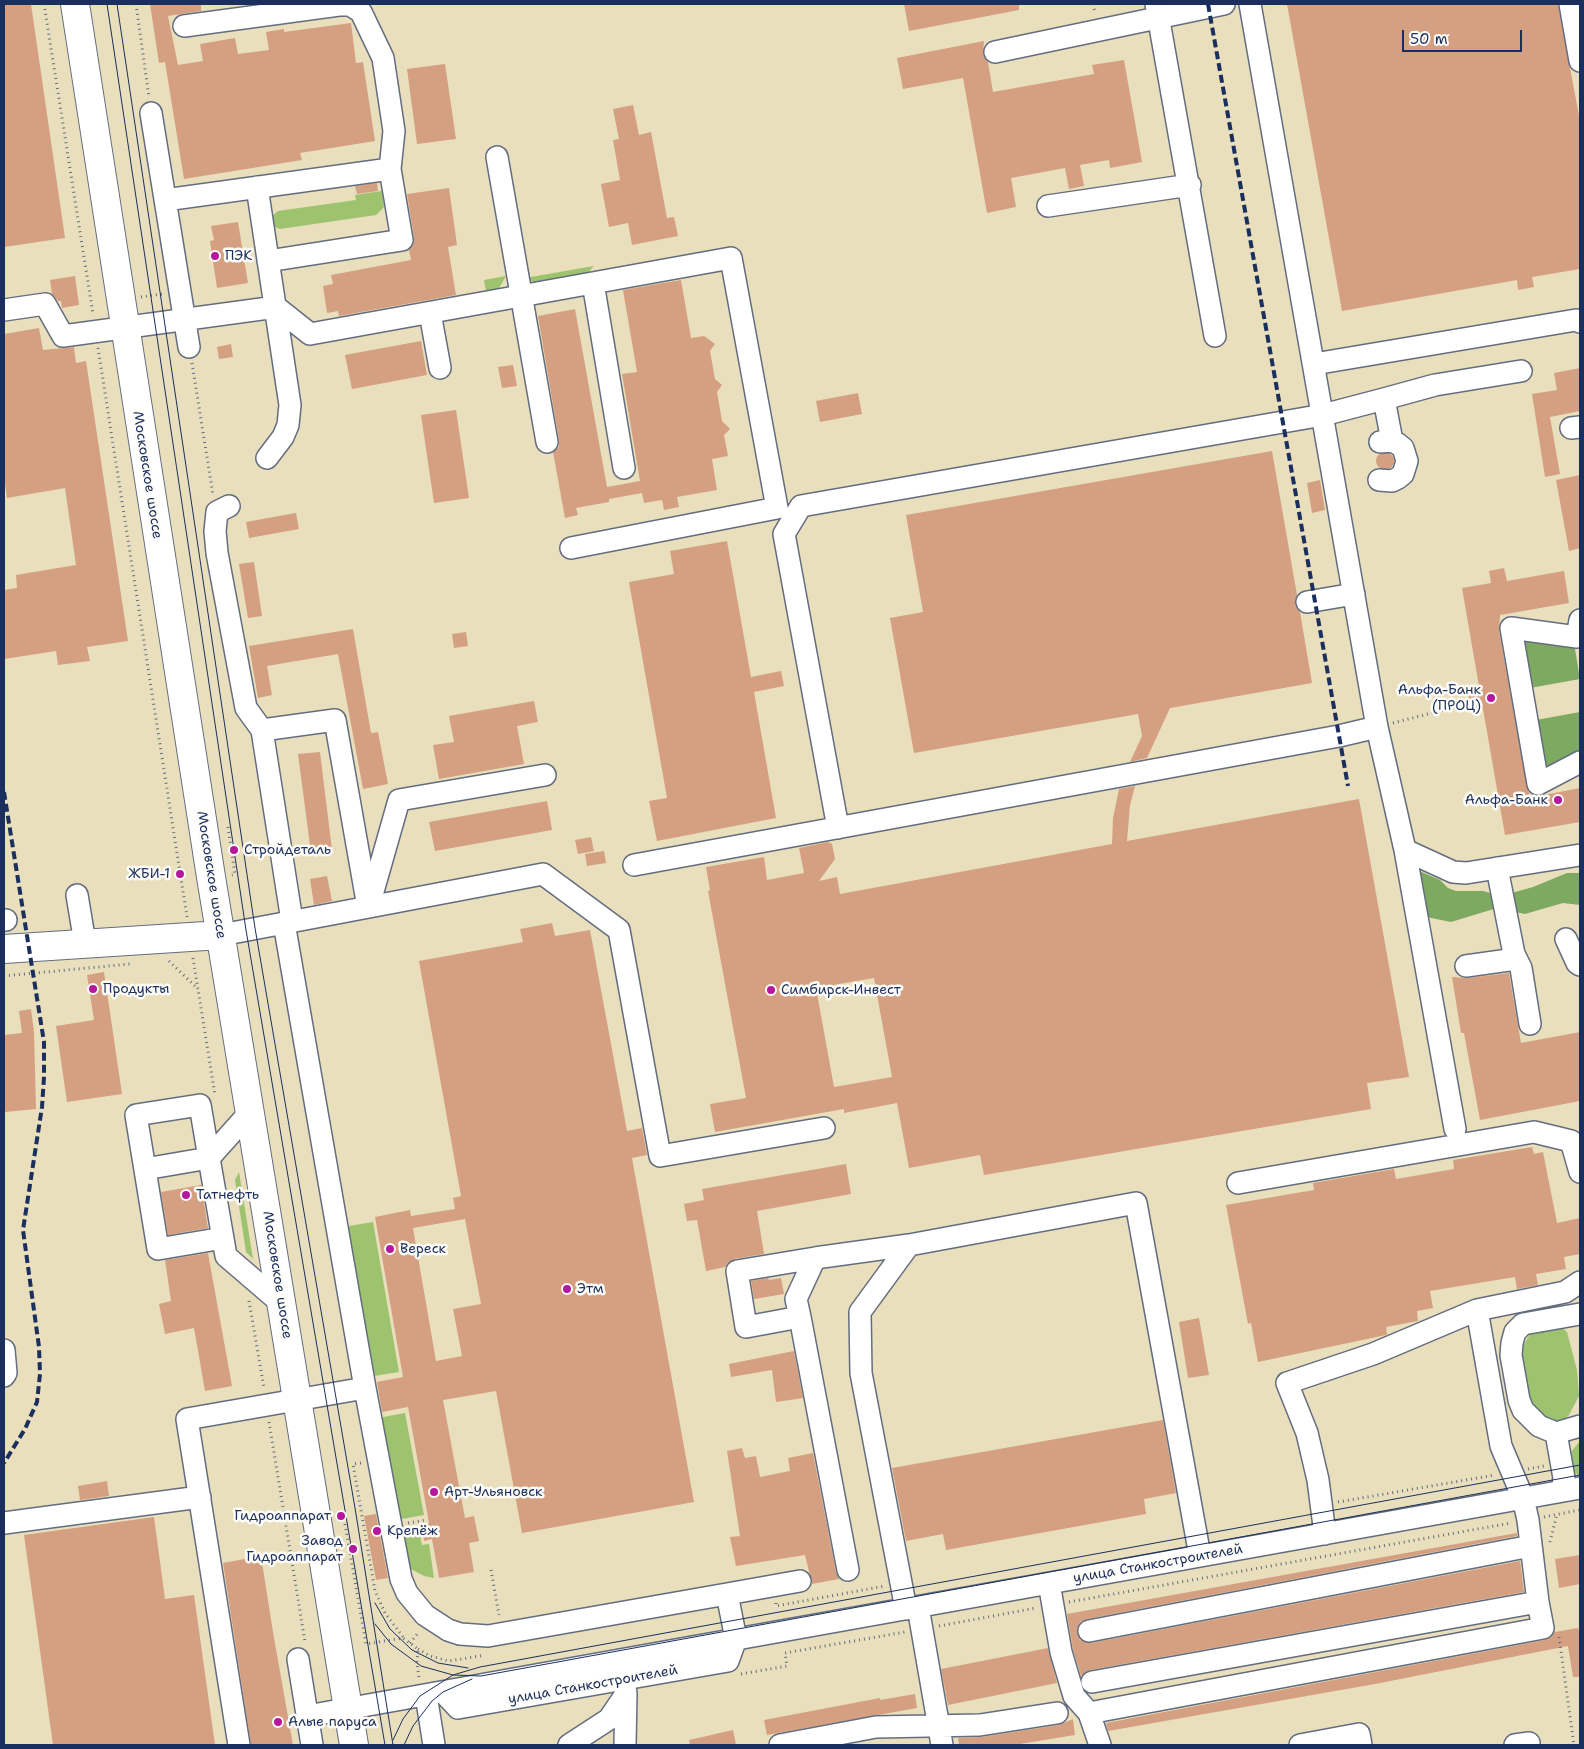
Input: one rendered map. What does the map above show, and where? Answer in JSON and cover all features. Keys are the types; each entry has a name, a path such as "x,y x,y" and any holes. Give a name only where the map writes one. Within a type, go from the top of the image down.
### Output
{"main road":[{"name":"Московское шоссе","path":"75,4 124,328 221,935 354,1745"},
{"path":"4,949 221,935"}],"street":[{"path":"184,26 339,4 350,5 361,12 383,58 394,130 390,168 402,240 268,261"},
{"path":"995,52 1158,11 1224,4"},
{"path":"1250,4 1377,727 1405,850 1455,1129"},
{"path":"1570,4 1580,61"},
{"path":"1158,11 1215,336"},
{"path":"151,113 189,348"},
{"path":"497,156 548,442"},
{"path":"166,200 390,168"},
{"path":"1048,206 1190,185"},
{"path":"256,187 290,404 288,425 283,436 267,458"},
{"path":"4,310 45,304 63,336 185,321 276,307 310,334 731,258 777,508 571,548"},
{"path":"593,283 624,468"},
{"path":"430,313 440,368"},
{"path":"1314,364 1576,320 1580,322"},
{"path":"838,828 784,534 801,506 1323,415 1435,385 1521,371"},
{"path":"1378,480 1392,481 1403,474 1406,468 1406,454 1403,448 1385,441 1384,399"},
{"path":"229,506 217,512 215,531 217,553 246,708 262,730 288,922 365,1388 401,1580 416,1605 442,1626 460,1634 488,1636 800,1581"},
{"path":"1307,602 1354,594"},
{"path":"1580,620 1577,637 1511,628 1538,784 1580,762"},
{"path":"262,730 336,720 368,907"},
{"path":"634,865 1329,738 1377,727"},
{"path":"368,907 399,800 545,775"},
{"path":"1405,850 1453,872 1466,873 1580,855"},
{"path":"1497,868 1516,959 1521,968 1530,1024"},
{"path":"221,935 543,874 619,930 660,1156 824,1128"},
{"path":"77,895 85,943"},
{"path":"1566,939 1577,963 1580,965"},
{"path":"1466,966 1516,959"},
{"path":"223,1238 158,1250 136,1115 200,1105 209,1158 223,1238 226,1256 282,1304"},
{"path":"145,1169 209,1158 251,1111"},
{"path":"1238,1183 1534,1132 1571,1141 1580,1172"},
{"path":"800,1317 746,1327 737,1271 909,1245 1136,1204 1200,1556"},
{"path":"909,1245 860,1312 861,1373 912,1608 922,1630 941,1735"},
{"path":"815,1258 796,1299 848,1570"},
{"path":"1324,1534 1322,1505 1307,1433 1287,1383 1373,1354 1477,1310 1565,1292 1580,1282"},
{"path":"1089,1713 1542,1628 1528,1520 1523,1498 1501,1446 1477,1310"},
{"path":"1580,1314 1523,1324 1515,1332 1511,1355 1519,1400 1523,1410 1539,1426 1556,1433 1580,1426"},
{"path":"4,1350 6,1373 4,1376"},
{"path":"239,1745 187,1419 365,1388"},
{"path":"1556,1433 1564,1478 1571,1490"},
{"name":"улица Станкостроителей","path":"307,1716 1571,1490"},
{"path":"4,1523 200,1497"},
{"path":"1089,1632 1532,1546"},
{"path":"1049,1583 1060,1652 1074,1696 1089,1713 1100,1745"},
{"path":"727,1594 736,1639"},
{"path":"1112,1709 1099,1681 1538,1602"},
{"name":"улица Станкостроителей","path":"430,1694 458,1708 625,1687 728,1661 736,1639"},
{"path":"302,1651 307,1716 312,1745"},
{"path":"569,1745 609,1718 625,1687"},
{"path":"625,1687 625,1745"},
{"path":"430,1694 434,1745"},
{"path":"780,1745 876,1727 941,1735 980,1725 1057,1713"},
{"path":"1300,1745 1365,1741"}],"path":[{"path":"44,4 189,937 217,1104"},
{"path":"136,4 151,113"},
{"path":"189,348 213,493"},
{"path":"1377,727 1470,703"},
{"path":"160,961 170,960 198,989"},
{"path":"4,976 131,964"},
{"path":"244,1270 302,1651"},
{"path":"1322,1505 1544,1466 1561,1459"},
{"path":"364,1462 353,1464 375,1591 385,1613 403,1638 430,1656 449,1661 484,1655"},
{"path":"740,1674 787,1666 785,1653 922,1630 1580,1510"},
{"path":"345,1524 366,1644 403,1638"},
{"path":"418,1649 417,1663 430,1694"}],"green space":[{"path":"382,191 384,207 376,215 280,229 272,226 271,217 278,211 356,200 355,195"},
{"path":"594,266 587,274 538,284 525,278"},
{"path":"506,276 498,290 487,297 484,280"},
{"path":"1521,636 1574,643 1580,679 1530,688"},
{"path":"1580,712 1580,753 1544,770 1536,720"},
{"path":"1417,870 1440,880 1448,888 1456,891 1483,891 1501,896 1533,887 1567,873 1580,873 1580,905 1563,903 1525,914 1497,908 1451,922 1436,919 1427,917"},
{"path":"239,1172 253,1259 246,1252 235,1180"},
{"path":"373,1222 399,1372 368,1377 343,1227"},
{"path":"1559,1325 1567,1332 1577,1370 1579,1396 1569,1415 1563,1421 1553,1422 1542,1418 1529,1407 1521,1350 1531,1332"},
{"path":"405,1413 424,1515 396,1520 378,1418"},
{"path":"1580,1441 1580,1477 1570,1468 1569,1460 1571,1452"},
{"path":"418,1526 422,1545 429,1544 434,1578 424,1576 409,1568 398,1530"}],"building":[{"path":"4,4 31,4 65,238 4,247"},
{"path":"150,4 201,4 201,11 168,16 178,65 203,61 200,44 235,38 238,54 269,50 266,32 284,29 284,32 351,23 356,63 363,62 375,141 300,153 302,160 184,179 165,62 159,63"},
{"path":"904,4 1019,4 1019,10 909,31"},
{"path":"1287,4 1558,4 1580,121 1580,269 1532,277 1534,287 1518,290 1517,280 1342,311"},
{"path":"984,41 983,54 988,62 993,92 1094,74 1092,65 1124,60 1142,162 1110,168 1109,160 1080,165 1084,186 1069,189 1065,168 1011,178 1016,207 987,213 963,78 903,89 897,58"},
{"path":"445,64 456,139 417,144 407,69"},
{"path":"633,105 639,135 651,132 667,218 674,217 678,236 632,245 628,223 609,227 601,184 620,180 613,140 619,139 613,109"},
{"path":"377,183 378,191 357,194 355,186"},
{"path":"449,188 457,245 448,247 456,295 339,316 338,311 327,313 323,286 333,284 331,275 411,260 409,250 413,245 414,238 407,194"},
{"path":"238,222 248,283 217,288 210,241 214,240 211,226"},
{"path":"75,276 79,305 62,308 61,301 58,301 52,294 50,280"},
{"path":"681,280 691,338 704,336 715,344 710,351 715,379 722,385 717,392 722,421 730,429 724,435 728,456 712,459 717,490 677,497 679,507 664,510 662,500 644,503 642,493 609,499 609,502 576,508 578,515 565,518 553,452 559,447 559,440 538,316 575,309 607,487 640,481 622,374 637,372 623,290"},
{"path":"39,328 43,350 74,347 76,363 86,361 128,641 87,647 90,661 58,665 56,651 4,659 4,590 17,588 16,575 76,565 65,488 7,498 4,476 4,334"},
{"path":"421,341 427,375 352,389 345,355"},
{"path":"231,344 233,357 219,359 217,347"},
{"path":"513,365 517,386 502,388 498,367"},
{"path":"1580,368 1580,411 1550,417 1560,474 1545,477 1532,394 1557,390 1554,373"},
{"path":"858,393 862,414 820,422 816,401"},
{"path":"456,410 469,498 434,503 421,415"},
{"path":"1272,451 1297,595 1295,605 1300,612 1312,683 1170,708 1147,758 1130,762 1142,736 1138,714 914,753 890,618 923,612 906,515"},
{"path":"1385,452 1391,455 1394,461 1391,467 1385,470 1379,467 1376,461 1379,455"},
{"path":"1580,475 1580,548 1569,551 1556,480"},
{"path":"1320,480 1325,510 1312,513 1307,483"},
{"path":"296,513 299,529 249,538 246,522"},
{"path":"727,541 751,677 781,671 784,686 754,692 776,818 657,841 649,801 667,798 629,582 674,574 670,551"},
{"path":"254,562 262,616 248,618 239,564"},
{"name":"Альфа-Банк (ПРОЦ)","path":"1504,568 1507,581 1564,571 1569,603 1500,615 1499,630 1528,791 1531,796 1539,796 1580,788 1580,822 1505,835 1483,709 1471,711 1468,694 1480,692 1462,588 1491,583 1489,571"},
{"path":"353,629 371,733 378,732 388,784 363,789 338,654 267,666 272,695 258,698 249,646"},
{"path":"466,632 468,646 454,648 452,634"},
{"path":"534,701 538,722 517,726 524,764 439,779 433,745 454,742 449,716"},
{"path":"320,752 332,850 311,853 298,754"},
{"path":"1135,786 1130,805 1127,841 1359,799 1409,1077 1367,1083 1371,1109 984,1175 980,1155 909,1168 897,1103 844,1113 844,1109 715,1132 710,1104 746,1098 708,891 710,890 706,867 764,857 767,880 804,873 799,848 828,842 832,844 835,859 819,881 837,877 840,894 1112,844 1113,818 1119,789","holes":["874,978 892,1077 834,1087 816,988"]},
{"path":"547,801 552,830 435,851 429,822"},
{"path":"591,837 594,851 578,854 575,840"},
{"path":"604,851 606,863 587,866 585,854"},
{"path":"327,876 332,901 314,905 310,879"},
{"name":"Этм","path":"552,923 555,936 590,930 627,1131 642,1128 647,1155 632,1158 694,1502 522,1533 496,1391 443,1400 465,1518 474,1516 479,1541 469,1543 474,1572 439,1578 432,1539 424,1541 422,1525 429,1523 408,1407 382,1412 377,1382 403,1377 375,1217 410,1210 411,1216 455,1209 453,1198 461,1196 419,961 523,942 520,929","holes":["465,1219 481,1304 453,1309 462,1356 436,1361 413,1228"]},
{"path":"104,972 122,1094 67,1102 56,1026 94,1020 87,975"},
{"path":"1509,973 1521,1043 1580,1032 1580,1101 1480,1120 1464,1033 1461,1033 1452,977 1468,978"},
{"path":"31,1009 34,1032 36,1109 5,1112 4,1035 22,1033 19,1011"},
{"path":"1532,1147 1534,1154 1543,1152 1557,1223 1580,1218 1580,1254 1564,1257 1566,1269 1536,1274 1538,1285 1517,1289 1515,1277 1430,1291 1433,1308 1417,1311 1418,1321 1386,1327 1386,1335 1258,1362 1251,1323 1248,1324 1226,1205 1314,1190 1313,1183 1394,1169 1396,1179 1454,1169 1453,1160"},
{"path":"846,1164 851,1194 757,1211 764,1254 734,1259 725,1267 706,1271 697,1220 687,1221 684,1204 704,1200 702,1189"},
{"path":"201,1185 208,1228 168,1235 161,1192"},
{"path":"208,1253 232,1386 205,1391 194,1328 165,1334 159,1304 171,1301 165,1260"},
{"path":"768,1278 769,1280 781,1278 784,1294 754,1299 751,1281"},
{"path":"1199,1318 1209,1375 1188,1378 1179,1322"},
{"path":"794,1351 803,1398 776,1402 772,1370 731,1377 729,1364"},
{"path":"1163,1420 1176,1493 1144,1499 1146,1514 946,1550 943,1534 906,1541 892,1468"},
{"path":"742,1448 745,1458 756,1456 760,1477 790,1471 788,1458 813,1453 836,1572 839,1579 812,1584 805,1555 736,1566 730,1537 740,1536 727,1451"},
{"path":"107,1481 109,1496 80,1500 78,1486"},
{"path":"376,1514 388,1578 376,1580 364,1516"},
{"path":"154,1517 165,1599 194,1595 215,1745 53,1745 24,1535"},
{"path":"1517,1533 1517,1536 1087,1619 1080,1622 1077,1633 1080,1640 1091,1643 1520,1561 1524,1592 1090,1670 1081,1676 1073,1649 1067,1614"},
{"path":"1580,1555 1580,1584 1559,1588 1555,1559"},
{"path":"261,1556 293,1745 251,1745 223,1563"},
{"path":"1578,1628 1580,1633 1580,1677 1573,1677 1568,1646 1375,1684 1108,1731 1106,1723 1545,1640 1555,1632"},
{"path":"1048,1648 1057,1683 948,1705 941,1669"},
{"path":"915,1694 917,1708 767,1735 764,1720 880,1698 880,1700"},
{"path":"1073,1719 1075,1735 1014,1745 959,1745 958,1738 982,1737 1059,1725"},
{"path":"733,1730 736,1745 690,1745 689,1740"}],"tram line":[{"path":"107,4 246,930 385,1745"},
{"path":"117,4 255,928 355,1508 393,1745"},
{"path":"393,1740 403,1719 420,1696 453,1675 480,1667 1580,1465"},
{"path":"375,1624 391,1644 421,1666 453,1675 481,1676 1580,1475"},
{"path":"375,1603 390,1629 412,1650 438,1663 468,1668"},
{"path":"404,1745 413,1726 432,1701 443,1692 472,1679"}],"railway":[{"path":"1208,4 1348,786"},
{"path":"4,792 44,1042 42,1107 23,1230 39,1347 40,1374 37,1402 25,1429 4,1463"}],"place":[{"name":"ПЭК","path":"215,256"},
{"name":"Альфа-Банк (ПРОЦ)","path":"1491,698"},
{"name":"Альфа-Банк","path":"1558,800"},
{"name":"Стройдеталь","path":"234,850"},
{"name":"ЖБИ-1","path":"180,874"},
{"name":"Продукты","path":"93,989"},
{"name":"Симбирск-Инвест","path":"771,990"},
{"name":"Татнефть","path":"186,1195"},
{"name":"Вереск","path":"390,1249"},
{"name":"Этм","path":"567,1289"},
{"name":"Арт-Ульяновск","path":"434,1492"},
{"name":"Гидроаппарат","path":"341,1516"},
{"name":"Крепёж","path":"377,1531"},
{"name":"Завод Гидроаппарат","path":"353,1549"},
{"name":"Алые паруса","path":"278,1722"}]}
